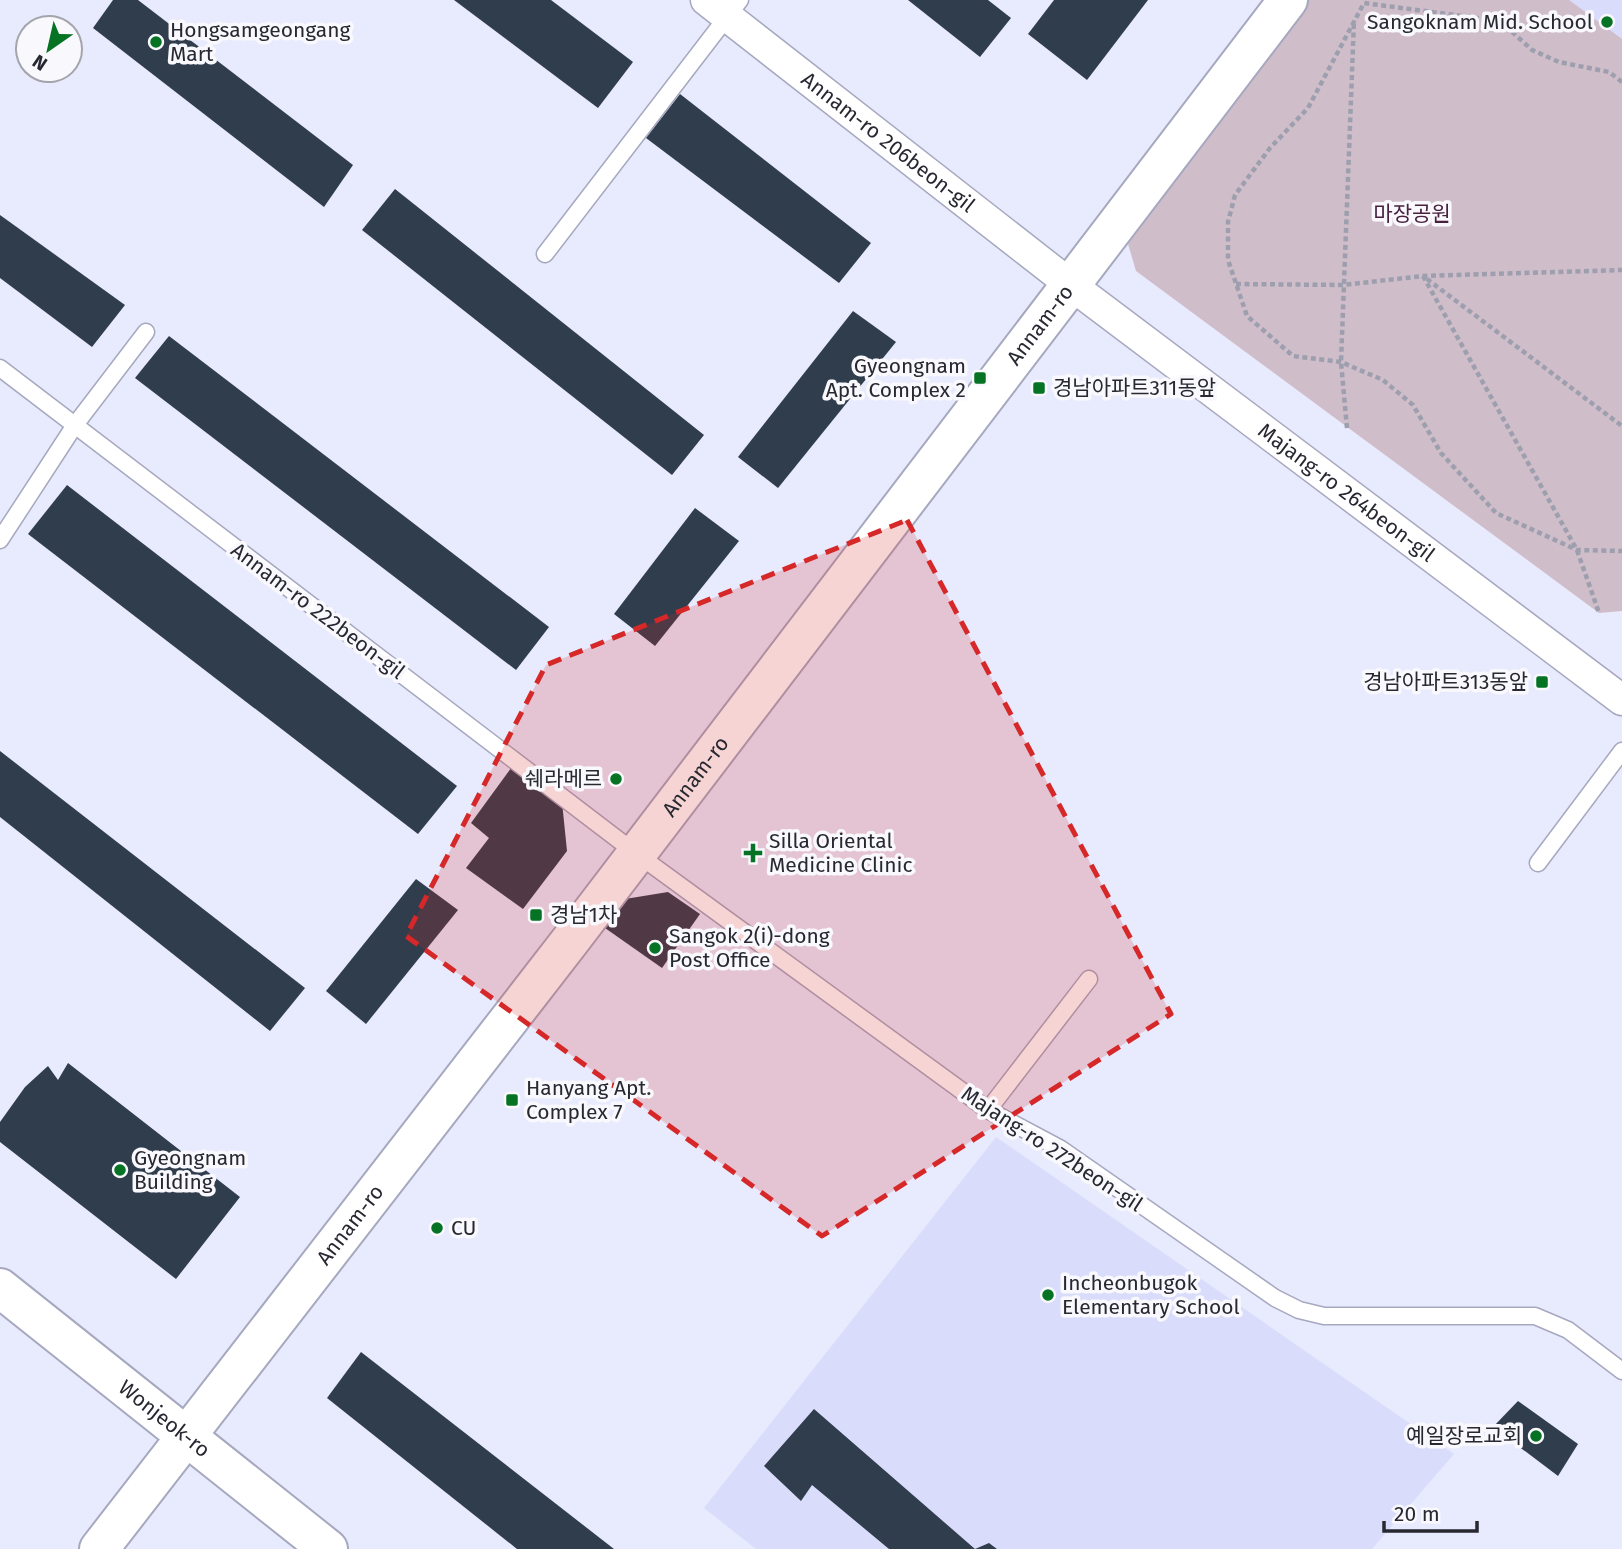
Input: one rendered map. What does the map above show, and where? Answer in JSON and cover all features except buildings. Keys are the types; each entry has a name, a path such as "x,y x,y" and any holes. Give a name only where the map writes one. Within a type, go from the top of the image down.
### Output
{"main road":[{"name":"Annam-ro","path":"99,1549 188,1439 1288,0"},
{"name":"Wonjeok-ro","path":"0,1288 328,1549"}],"street":[{"name":"Annam-ro 206beon-gil","path":"725,6 1071,285"},
{"name":"Majang-ro 264beon-gil","path":"1071,285 1622,700"}],"lane":[{"path":"545,254 725,6"},
{"path":"0,540 75,425 146,332"},
{"name":"Annam-ro 222beon-gil","path":"0,368 637,854"},
{"path":"1538,863 1622,751"},
{"name":"Majang-ro 272beon-gil","path":"637,854 988,1110 1061,1149 1275,1298 1299,1310 1324,1316 1535,1316 1568,1331 1622,1371"},
{"path":"988,1110 1089,979"}],"path":[{"path":"1622,82 1609,72 1559,62 1532,50 1500,21 1364,3 1354,16 1308,108 1270,148 1235,195 1228,222 1228,260 1247,316 1293,356 1341,362 1383,380 1413,405 1441,453 1496,513 1577,550 1622,551"},
{"path":"1347,428 1341,362 1354,16"},
{"path":"1236,284 1343,285 1423,276 1622,270"},
{"path":"1423,276 1622,426"},
{"path":"1423,276 1577,550 1599,613"}],"highlighted area":[{"path":"907,520 1171,1014 822,1236 406,936 546,665"}],"shaded area":[{"name":"Sangoknam Mid. School","path":"1562,0 1622,0 1622,43"},
{"name":"Incheonbugok Elementary School","path":"996,1137 1454,1454 1372,1549 756,1549 704,1508"}],"green space":[{"name":"마장공원","path":"1309,0 1569,0 1622,39 1622,611 1599,613 1136,271 1128,244"}],"place":[{"name":"Sangoknam Mid. School","path":"1607,22"},
{"name":"Hongsamgeongang Mart","path":"156,42"},
{"name":"Gyeongnam Apt. Complex 2","path":"980,378"},
{"name":"경남아파트311동앞","path":"1039,388"},
{"name":"경남아파트313동앞","path":"1542,682"},
{"name":"쉐라메르","path":"616,779"},
{"name":"Silla Oriental Medicine Clinic","path":"753,853"},
{"name":"경남1차","path":"536,915"},
{"name":"Sangok 2(i)-dong Post Office","path":"655,948"},
{"name":"Hanyang Apt. Complex 7","path":"512,1100"},
{"name":"Gyeongnam Building","path":"120,1170"},
{"name":"CU","path":"437,1228"},
{"name":"Incheonbugok Elementary School","path":"1048,1295"},
{"name":"예일장로교회","path":"1536,1436"}]}
